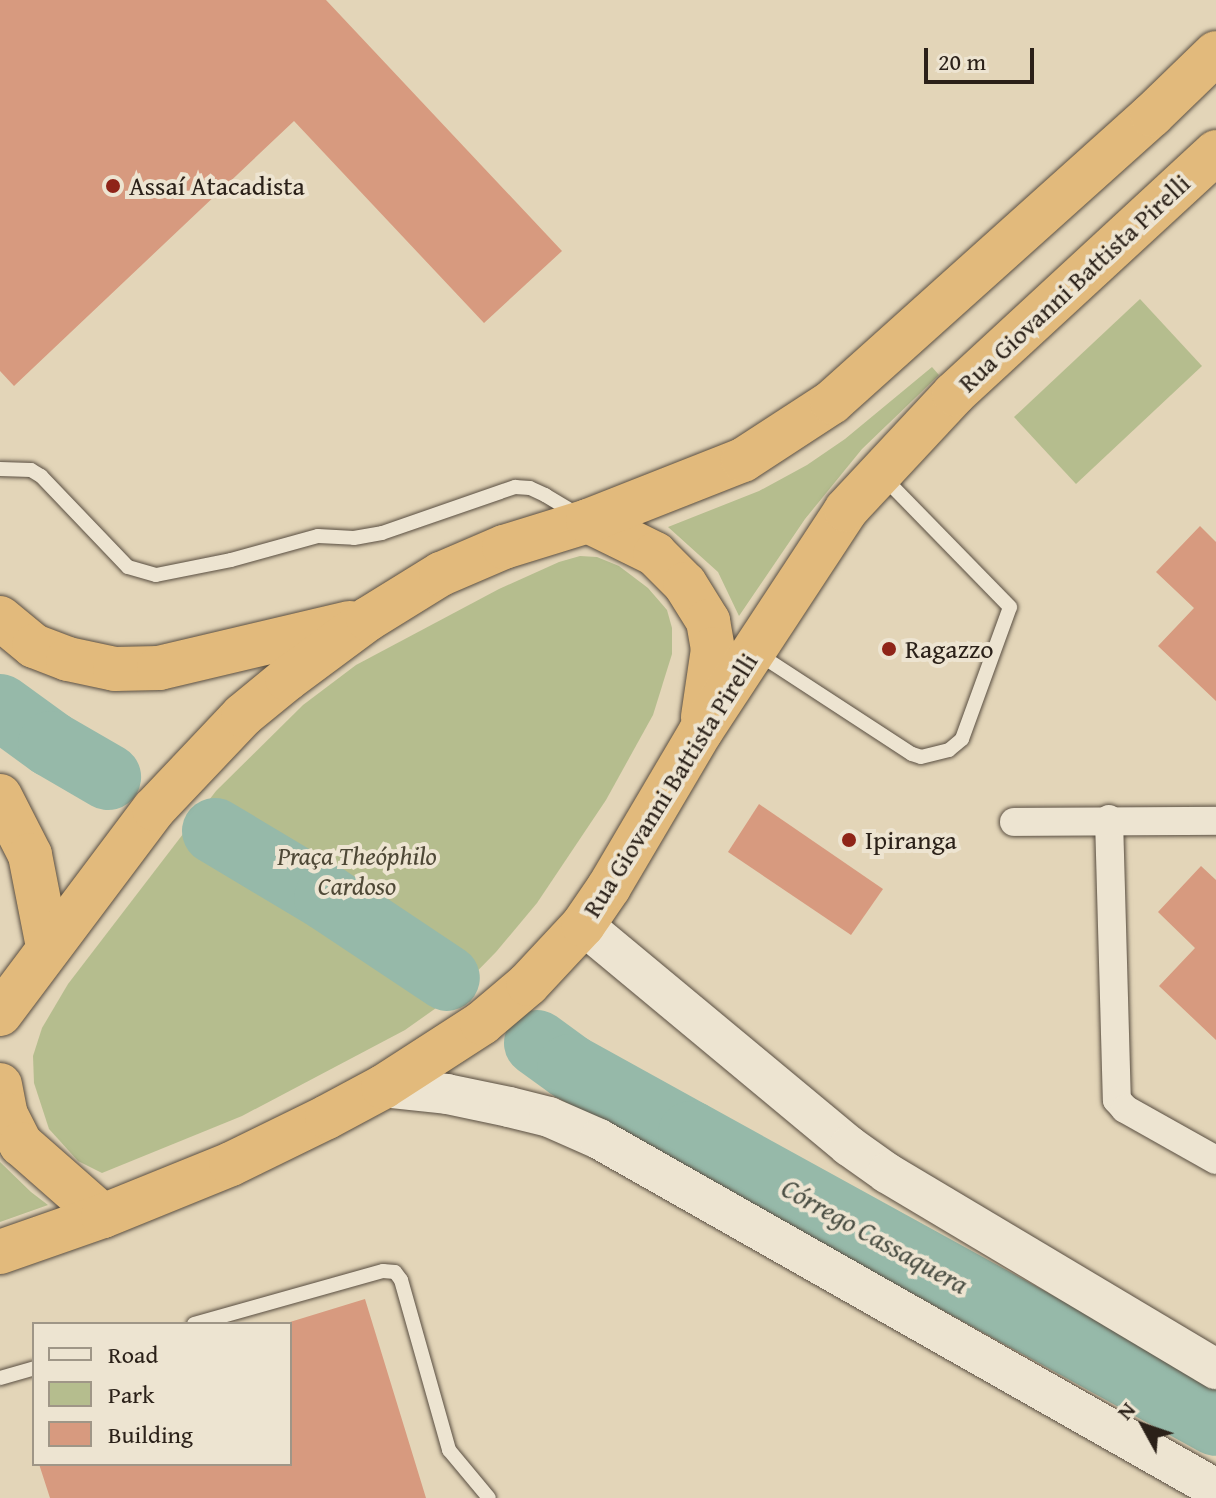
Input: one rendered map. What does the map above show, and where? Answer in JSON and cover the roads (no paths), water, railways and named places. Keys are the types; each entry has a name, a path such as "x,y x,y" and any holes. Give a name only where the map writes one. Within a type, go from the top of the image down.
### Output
{"highway":[{"path":"3,1021 48,947 154,809 197,760 276,688 368,619 441,574 504,547 588,521 743,460 832,402 1216,53"},
{"name":"Rua Giovanni Battista Pirelli","path":"0,1252 103,1216 231,1164 383,1087 482,1023 528,984 583,925 815,552 878,472 954,394 1216,152"},
{"path":"588,521 655,554 685,584 708,621 713,649 701,731"},
{"path":"0,618 34,646 68,659 115,669 159,668 368,619"},
{"path":"0,796 30,855 48,947"},
{"path":"0,1085 6,1115 21,1144 54,1177 103,1216"}],"main road":[{"path":"583,925 837,1137 887,1173 1216,1369"},
{"path":"383,1087 447,1094 509,1107 549,1117 599,1139 1216,1489"}],"street":[{"path":"1014,822 1109,819 1216,821"},
{"path":"1109,819 1117,1100 1125,1109 1216,1160"}],"lane":[{"path":"0,469 17,468 41,476 128,567 156,575 318,536 354,538 382,533 515,487 530,488 588,521"},
{"path":"753,651 912,754 921,757 949,750 962,739 1010,607 878,472"},
{"path":"201,1322 383,1271 395,1272 401,1280 449,1450 489,1498"},
{"path":"0,1378 32,1369"}],"waterway":[{"name":"Córrego Cassaquera","path":"0,707 51,744 108,777"},
{"name":"Córrego Cassaquera","path":"215,831 327,898 447,978"},
{"name":"Córrego Cassaquera","path":"537,1043 570,1067 1216,1423"},
{"path":"558,1092 570,1067"}],"place":[{"name":"Assaí Atacadista","path":"113,186"},
{"name":"Ragazzo","path":"889,649"},
{"name":"Ipiranga","path":"849,840"}],"park label":[{"name":"Praça Theóphilo Cardoso","path":"357,871"}]}
